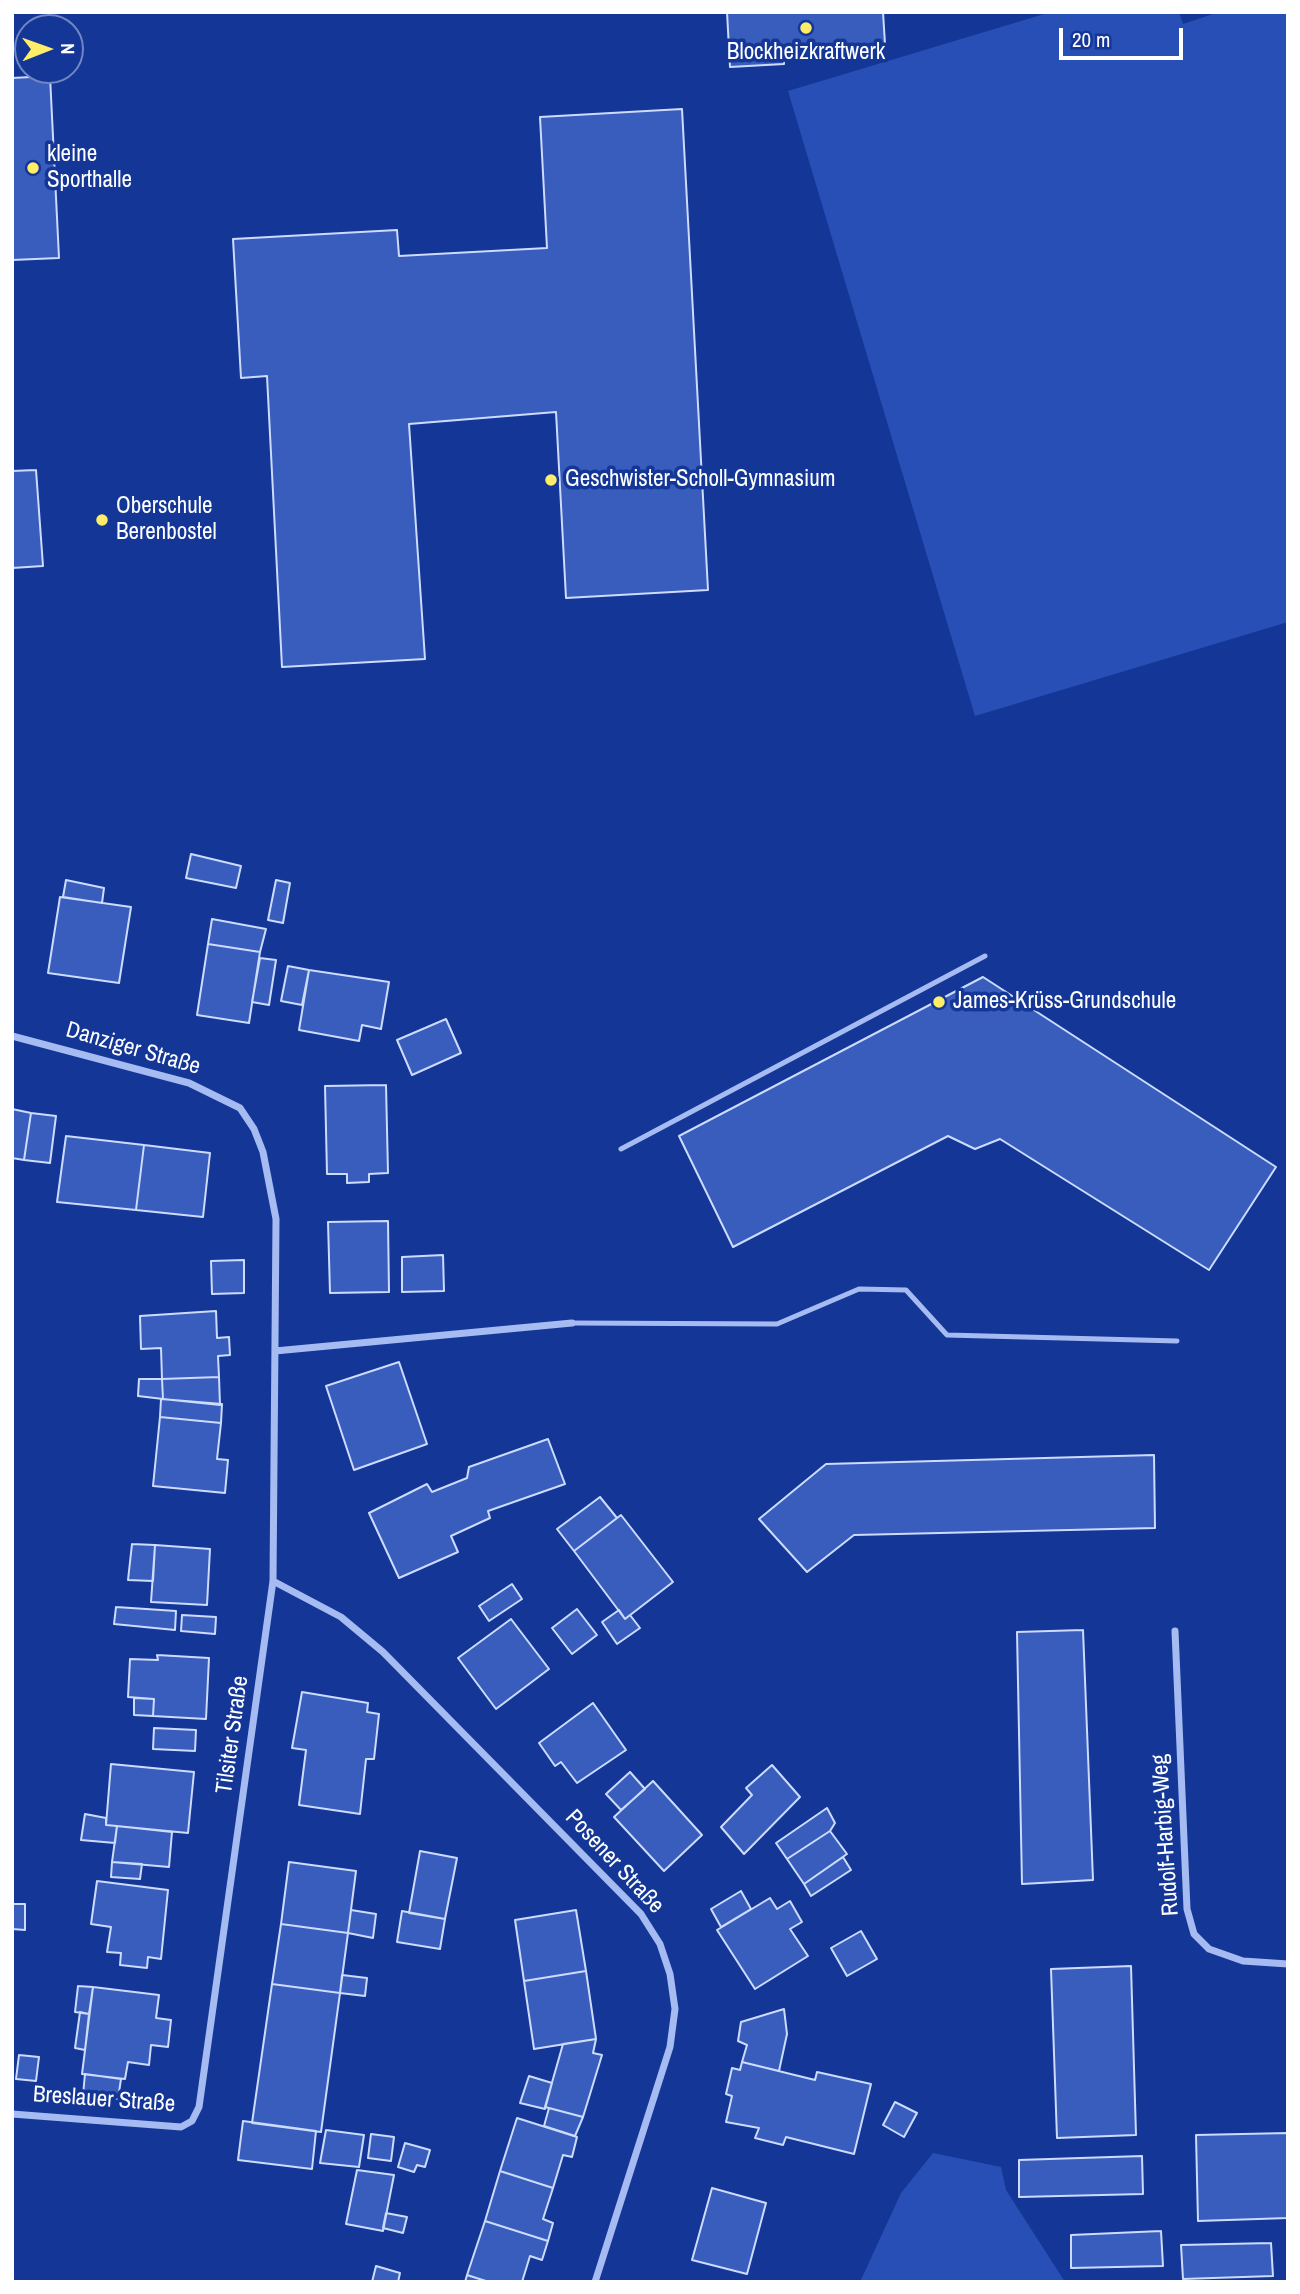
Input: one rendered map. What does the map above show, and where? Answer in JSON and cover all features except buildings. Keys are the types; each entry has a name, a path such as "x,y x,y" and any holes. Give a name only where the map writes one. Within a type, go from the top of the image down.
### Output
{"street":[{"name":"Danziger Straße","path":"12,1036 189,1083 240,1108"},
{"name":"Tilsiter Straße","path":"192,2121 199,2107 273,1580 274,1202 254,1129 240,1108"},
{"path":"275,1350 572,1323"},
{"name":"Posener Straße","path":"273,1580 341,1617 383,1652 641,1914 660,1944 670,1974 675,2009 670,2047 595,2282"},
{"name":"Rudolf-Harbig-Weg","path":"1175,1630 1187,1909 1194,1934 1209,1949 1243,1961 1288,1964"},
{"name":"Breslauer Straße","path":"12,2114 171,2127 181,2127 192,2121"}],"lane":[{"path":"621,1149 985,956"},
{"path":"572,1323 777,1324 859,1289 906,1290 947,1335 1177,1341"}],"shaded area":[{"path":"1051,12 1179,12 1183,24 1219,12 1288,12 1288,622 975,716 788,91"},
{"path":"933,2153 1001,2167 1006,2190 1065,2282 860,2282 901,2193"}],"place":[{"name":"Blockheizkraftwerk","path":"806,28"},
{"name":"kleine Sporthalle","path":"33,168"},
{"name":"Geschwister-Scholl-Gymnasium","path":"551,480"},
{"name":"Oberschule Berenbostel","path":"102,520"},
{"name":"James-Krüss-Grundschule","path":"939,1002"}]}
